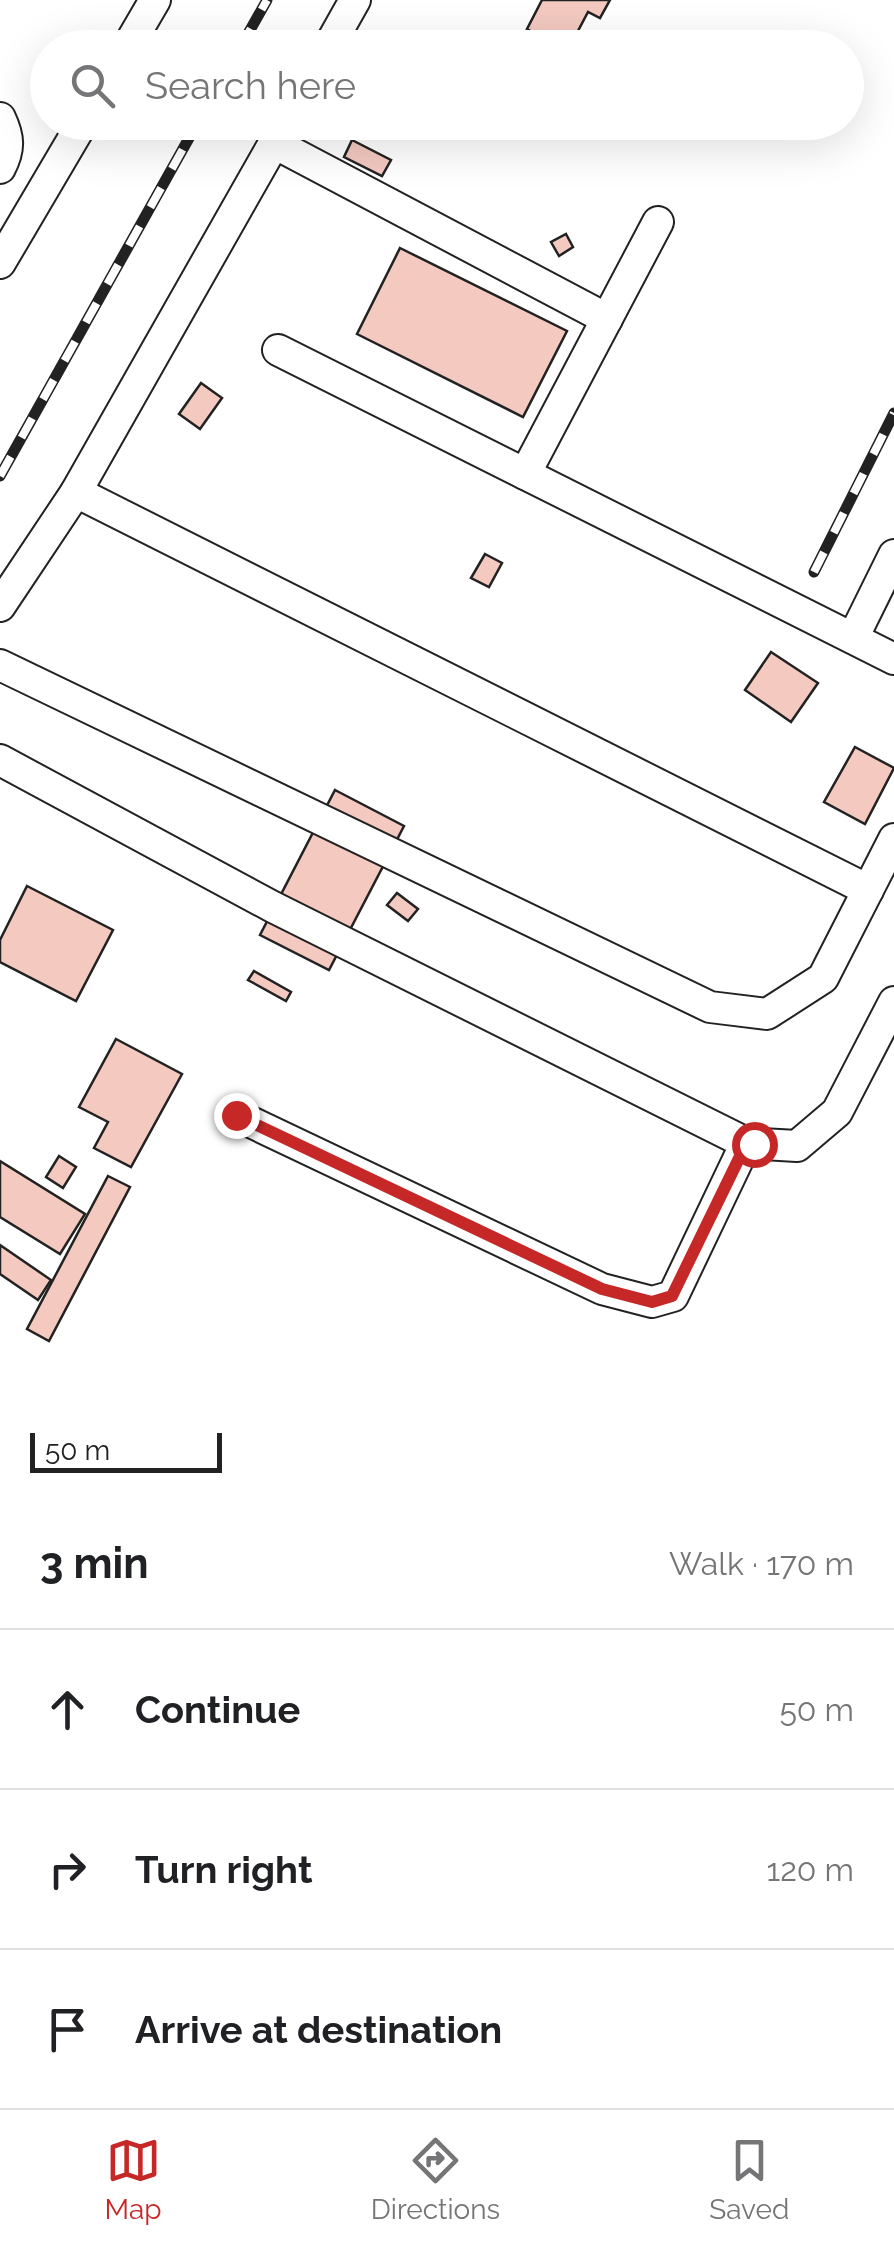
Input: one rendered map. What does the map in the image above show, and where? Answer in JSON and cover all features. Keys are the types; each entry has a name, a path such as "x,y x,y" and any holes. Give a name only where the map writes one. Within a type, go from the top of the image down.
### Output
{"lane":[{"path":"138,30 156,0"},
{"path":"338,30 355,0"},
{"path":"0,118 8,135 6,156 0,168"},
{"path":"0,264 72,140"},
{"path":"0,606 76,492 276,140"},
{"path":"292,140 607,319"},
{"path":"526,474 658,222"},
{"path":"278,350 894,659"},
{"path":"76,492 868,890"},
{"path":"852,638 894,555"},
{"path":"0,665 710,1007 768,1014 823,978 894,839"},
{"path":"0,760 273,907 746,1144 797,1146 837,1112 894,1002"},
{"path":"236,1115 602,1289 652,1302 672,1296 746,1144"}],"building":[{"path":"542,0 610,0 600,18 588,12 578,30 527,29"},
{"path":"352,140 391,160 382,176 344,157"},
{"path":"566,234 573,247 559,256 551,242"},
{"path":"400,248 567,331 523,417 357,334"},
{"path":"201,383 222,398 200,429 179,414"},
{"path":"485,554 502,563 489,587 471,578"},
{"path":"771,652 818,683 791,722 745,690"},
{"path":"855,747 894,768 865,824 824,802"},
{"path":"335,790 404,826 329,970 260,935"},
{"path":"27,886 113,930 76,1001 0,962 0,940"},
{"path":"397,893 418,909 408,921 387,905"},
{"path":"254,971 291,992 286,1001 248,980"},
{"path":"116,1039 182,1074 131,1167 94,1148 108,1122 79,1107"},
{"path":"59,1156 76,1167 63,1188 46,1177"},
{"path":"0,1161 85,1214 60,1254 0,1217"},
{"path":"108,1176 130,1187 49,1341 27,1329"},
{"path":"0,1245 51,1280 38,1300 0,1274"}],"railway":[{"path":"250,30 267,0"},
{"path":"0,476 188,140"},
{"path":"814,572 894,413"}],"route":[{"path":"236,1115 602,1289 652,1302 672,1296 746,1144 754,1144"}]}
